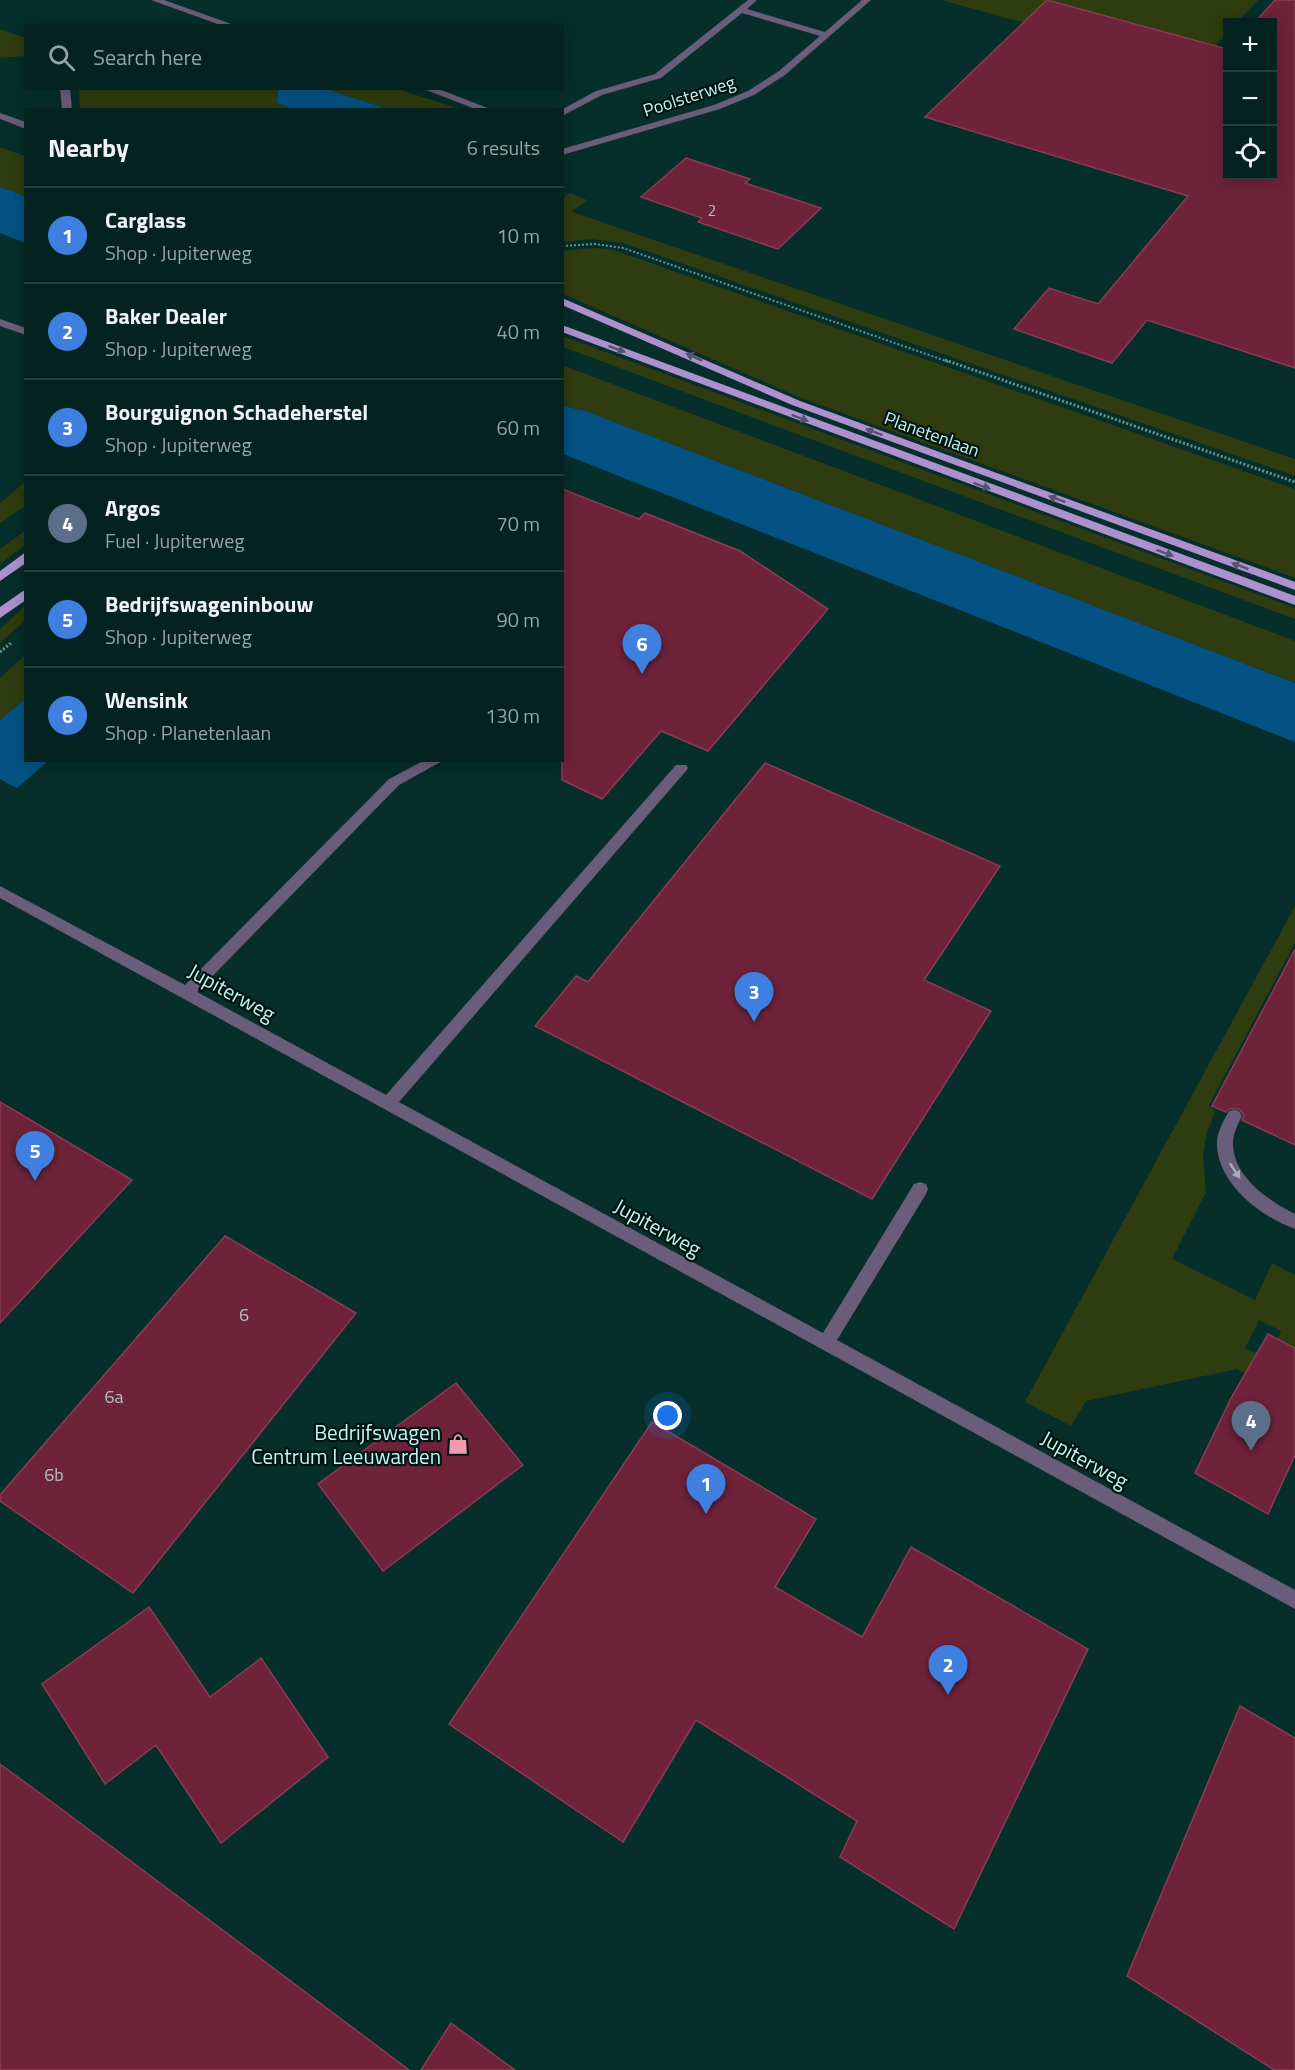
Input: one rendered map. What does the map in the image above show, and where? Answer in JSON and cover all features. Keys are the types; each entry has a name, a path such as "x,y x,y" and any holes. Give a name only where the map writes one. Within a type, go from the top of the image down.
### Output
{"main road":[{"name":"Planetenlaan","path":"564,302 796,403 1295,586"},
{"name":"Planetenlaan","path":"564,329 1295,601"},
{"path":"0,577 24,558"},
{"path":"0,614 24,595"}],"street":[{"path":"155,0 227,24"},
{"path":"564,112 599,93 658,76 753,0"},
{"name":"Poolsterweg","path":"564,151 736,100 774,79 867,0"},
{"path":"740,10 826,35"},
{"path":"65,90 66,108"},
{"path":"431,90 483,108"},
{"path":"0,117 24,125"},
{"path":"564,138 581,147"},
{"path":"0,322 24,331"},
{"path":"186,993 394,782 434,762"},
{"path":"388,1104 681,768"},
{"name":"Jupiterweg","path":"0,891 1295,1600"},
{"path":"1234,1116 1225,1142 1230,1166 1255,1197 1295,1221"},
{"path":"825,1344 920,1189"}],"path":[{"path":"564,246 595,244 623,249 1295,482"}],"green space":[{"path":"941,0 1258,0 1241,18 1223,18 1223,37 1194,70"},
{"path":"0,29 24,38 24,56 0,58"},
{"path":"79,90 276,90 278,91 277,103 294,108 80,108"},
{"path":"329,90 400,90 457,108 385,108"},
{"path":"0,147 24,156 24,196 0,187"},
{"path":"570,193 587,200 572,212 1295,459 1295,476 623,243 591,239 564,242 564,198"},
{"path":"595,248 614,250 1295,489 1295,578 801,398 564,294 564,251"},
{"path":"564,336 1295,608 1295,619 564,347"},
{"path":"564,366 1295,641 1295,683 583,410 564,406"},
{"path":"24,483 24,507 0,523 0,503"},
{"path":"24,532 24,546 0,564 0,549"},
{"path":"24,607 24,622 0,643 0,629"},
{"path":"24,656 24,700 0,720 0,678"},
{"path":"1295,906 1295,943 1209,1105 1215,1112 1207,1133 1203,1155 1206,1192 1172,1259 1255,1300 1272,1263 1295,1275 1295,1348 1283,1372 1295,1399 1237,1369 1086,1401 1071,1426 1025,1402","holes":["1259,1320 1281,1331 1268,1360 1245,1348"]}],"water":[{"path":"276,90 329,90 385,108 291,108 277,103 278,91"},
{"path":"0,187 24,196 24,243 0,233"},
{"path":"564,406 583,410 1295,683 1295,742 564,454"},
{"path":"24,700 24,762 47,762 17,788 0,779 0,720"}],"building":[{"path":"1047,0 1223,48 1223,180 1277,180 1277,18 1259,18 1275,0 1295,0 1295,368 1147,320 1112,363 1014,329 1049,288 1098,304 1188,196 925,117"},
{"path":"686,158 750,179 745,183 821,208 778,249 698,222 702,218 641,197"},
{"path":"564,490 639,519 645,513 740,551 828,609 708,751 661,731 602,799 562,780 562,762 564,762"},
{"path":"765,763 1000,866 924,980 991,1011 872,1199 535,1026 576,976 588,982"},
{"path":"1295,949 1295,1145 1242,1120 1244,1115 1239,1109 1229,1109 1226,1112 1212,1106"},
{"path":"0,1102 132,1180 0,1323"},
{"path":"225,1236 356,1313 133,1593 0,1501 0,1495"},
{"path":"1268,1334 1295,1348 1295,1455 1268,1514 1195,1473 1231,1398"},
{"path":"456,1383 523,1465 383,1571 318,1484"},
{"path":"652,1422 816,1519 775,1587 862,1637 911,1547 1088,1649 954,1929 840,1857 857,1821 696,1720 623,1842 449,1724"},
{"path":"149,1607 210,1697 261,1658 328,1757 221,1843 156,1745 105,1784 42,1684"},
{"path":"1240,1706 1295,1738 1295,2070 1274,2070 1127,1976"},
{"path":"0,1764 60,1808 409,2070 0,2070"},
{"path":"451,2023 515,2070 421,2070"}],"place":[{"name":"Wensink","path":"642,674"},
{"name":"Bourguignon Schadeherstel","path":"754,1022"},
{"name":"Bedrijfswageninbouw","path":"35,1181"},
{"name":"Bedrijfswagen Centrum Leeuwarden","path":"458,1444"},
{"name":"Argos","path":"1251,1451"},
{"name":"Carglass","path":"706,1514"},
{"name":"Baker Dealer","path":"948,1695"}]}
